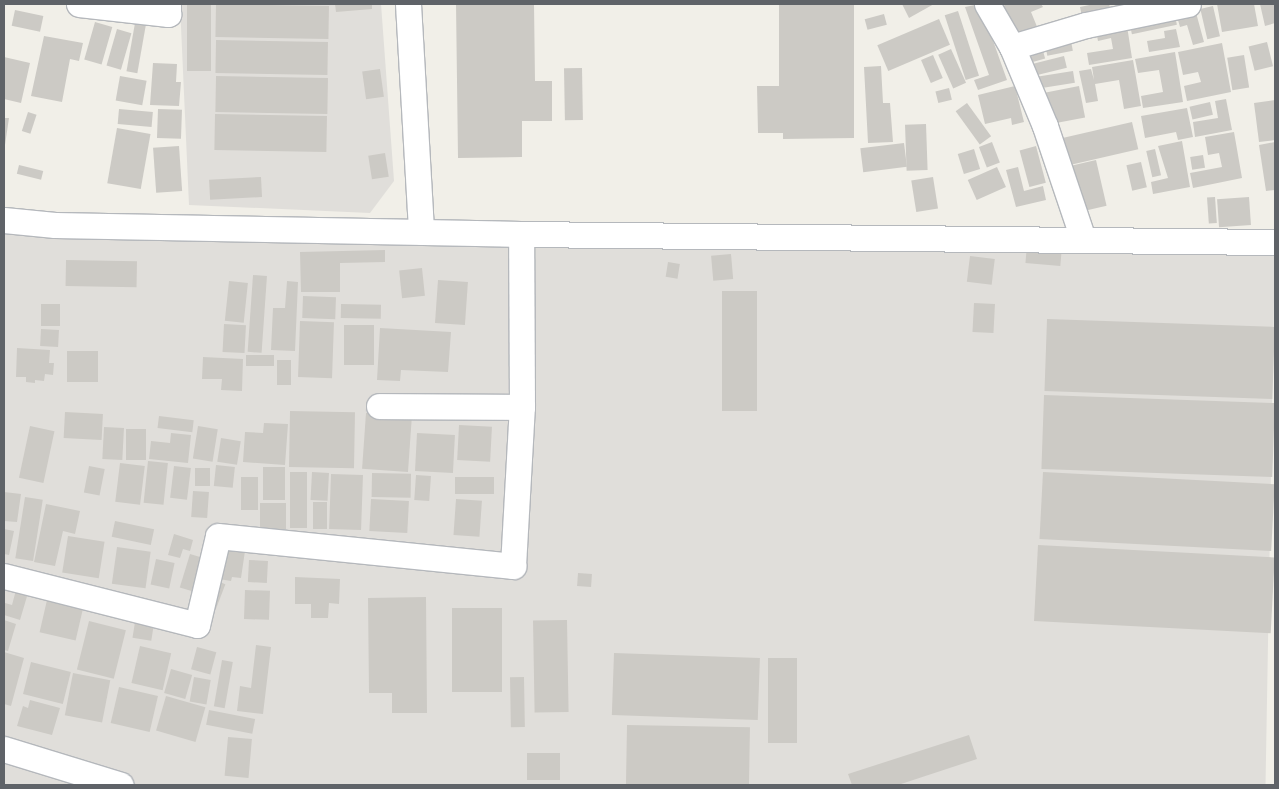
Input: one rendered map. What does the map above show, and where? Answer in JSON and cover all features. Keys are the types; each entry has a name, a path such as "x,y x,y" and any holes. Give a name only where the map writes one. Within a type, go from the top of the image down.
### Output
{"street":[{"path":"80,4 168,14 168,4"},
{"path":"408,4 421,232"},
{"path":"987,4 1012,47 1045,126 1083,239"},
{"path":"1012,47 1086,25 1188,4"},
{"path":"4,220 56,225 521,234 1275,242"},
{"path":"4,576 197,625 218,536 513,566 522,407 521,234"},
{"path":"379,406 522,407"},
{"path":"4,748 121,785"}],"shaded area":[{"path":"180,4 381,4 394,181 370,213 189,205"},
{"path":"5,230 1275,252 1266,785 4,785"}],"building":[{"path":"187,4 211,4 211,71 187,71"},
{"path":"216,4 329,6 328,39 215,37"},
{"path":"335,4 372,4 372,9 336,12"},
{"path":"456,4 534,4 535,81 552,81 552,121 522,121 522,157 458,158"},
{"path":"779,4 854,4 854,138 783,139 783,133 758,133 757,86 779,86"},
{"path":"902,4 934,4 909,18"},
{"path":"980,4 1007,80 978,90 974,80 989,75 965,7"},
{"path":"1008,4 1041,4 1043,7 1031,12 1038,29 1015,39 1000,7"},
{"path":"1094,4 1109,4 1112,14 1083,21 1080,7"},
{"path":"1217,4 1254,4 1258,26 1222,32"},
{"path":"1260,4 1275,4 1275,23 1265,26"},
{"path":"1213,6 1220,36 1207,39 1200,9"},
{"path":"1195,9 1204,42 1193,45 1187,25 1180,27 1176,13"},
{"path":"15,10 43,16 40,32 12,26"},
{"path":"958,11 979,76 966,80 945,15"},
{"path":"1174,11 1177,25 1132,34 1129,21"},
{"path":"884,14 887,25 868,30 865,19"},
{"path":"939,19 950,45 888,71 877,45"},
{"path":"95,22 112,27 102,64 84,59"},
{"path":"135,23 146,25 137,73 126,71"},
{"path":"1127,26 1132,58 1089,65 1087,53 1113,49 1111,38 1098,41 1096,31"},
{"path":"117,29 131,33 121,70 107,66"},
{"path":"1176,29 1180,47 1149,52 1147,41 1165,38 1164,31"},
{"path":"44,36 83,43 79,61 70,59 62,102 31,96"},
{"path":"1070,36 1073,51 1047,56 1044,41"},
{"path":"216,40 328,42 327,75 215,73"},
{"path":"1267,42 1273,66 1255,71 1249,47"},
{"path":"1222,43 1231,92 1187,101 1184,86 1201,82 1198,72 1183,75 1178,52"},
{"path":"1041,44 1045,58 1023,65 1019,50"},
{"path":"951,49 966,83 953,88 938,55"},
{"path":"1175,52 1183,102 1143,108 1141,96 1163,92 1159,70 1138,73 1135,59"},
{"path":"933,55 943,78 931,83 921,60"},
{"path":"1244,55 1249,88 1232,90 1227,58"},
{"path":"1064,56 1067,68 1027,78 1024,66"},
{"path":"4,57 30,63 21,103 4,99"},
{"path":"1133,60 1141,106 1124,109 1119,80 1095,84 1098,101 1086,103 1079,71 1091,69 1094,80 1092,67"},
{"path":"153,63 177,64 176,82 181,82 179,106 150,105"},
{"path":"881,66 883,103 890,103 893,142 868,143 864,67"},
{"path":"564,68 582,68 583,120 565,120"},
{"path":"380,69 384,97 366,99 362,72"},
{"path":"1073,71 1075,83 1032,90 1031,78"},
{"path":"120,76 147,81 142,105 116,101"},
{"path":"216,76 328,78 327,114 215,112"},
{"path":"1015,86 1024,122 1012,125 1011,118 985,124 978,95"},
{"path":"1079,86 1085,117 1051,124 1045,93"},
{"path":"949,88 952,100 938,103 935,91"},
{"path":"1226,99 1232,130 1195,137 1193,122 1218,118 1215,101"},
{"path":"1275,100 1275,140 1259,142 1254,103"},
{"path":"1210,102 1213,115 1192,119 1190,107"},
{"path":"967,103 991,136 980,144 956,111"},
{"path":"1187,108 1193,137 1178,140 1176,132 1145,138 1141,116"},
{"path":"119,109 153,112 152,127 118,124"},
{"path":"158,109 182,110 181,139 157,138"},
{"path":"28,112 37,115 30,134 22,131"},
{"path":"215,114 327,116 326,152 214,150"},
{"path":"4,118 9,118 5,145 4,145"},
{"path":"1132,122 1138,149 1062,167 1056,140"},
{"path":"926,124 928,170 907,171 905,125"},
{"path":"117,128 150,134 141,189 107,183"},
{"path":"1234,132 1242,178 1193,188 1190,173 1222,167 1219,153 1208,155 1205,137"},
{"path":"1182,141 1190,187 1153,194 1151,182 1168,178 1158,146"},
{"path":"992,142 1000,163 987,168 979,147"},
{"path":"1275,142 1275,190 1266,191 1259,145"},
{"path":"904,143 907,167 863,172 860,148"},
{"path":"179,146 182,191 156,193 153,148"},
{"path":"1036,146 1046,183 1029,187 1020,150"},
{"path":"974,149 980,169 964,174 958,154"},
{"path":"1155,149 1161,175 1152,177 1146,151"},
{"path":"385,153 389,177 372,179 368,156"},
{"path":"1203,155 1205,168 1192,170 1190,157"},
{"path":"1096,160 1107,206 1077,213 1067,167"},
{"path":"1141,162 1147,187 1132,191 1126,165"},
{"path":"19,165 43,171 41,180 17,174"},
{"path":"997,167 1006,187 977,200 968,180"},
{"path":"1018,167 1024,191 1043,186 1046,200 1016,207 1006,170"},
{"path":"261,177 262,197 210,200 209,180"},
{"path":"933,177 938,209 916,212 911,180"},
{"path":"1215,197 1217,223 1209,223 1207,198"},
{"path":"1249,197 1251,225 1219,227 1217,199"},
{"path":"1027,245 1062,248 1060,266 1025,263"},
{"path":"385,250 385,262 340,263 340,292 301,292 300,252"},
{"path":"731,254 733,279 713,281 711,256"},
{"path":"970,256 995,259 992,285 967,282"},
{"path":"66,260 137,261 137,287 66,286"},
{"path":"668,262 680,264 678,279 666,277"},
{"path":"422,268 425,296 402,298 399,270"},
{"path":"253,275 267,276 262,353 248,352"},
{"path":"438,280 468,282 465,325 435,323"},
{"path":"229,281 248,283 244,323 225,321"},
{"path":"287,281 298,282 295,351 271,350 273,308 285,308"},
{"path":"722,291 757,291 757,411 722,411"},
{"path":"303,296 336,297 335,319 302,318"},
{"path":"974,303 995,304 993,333 972,332"},
{"path":"41,304 60,304 60,326 41,326"},
{"path":"341,304 381,305 381,319 341,318"},
{"path":"1047,319 1275,327 1272,399 1044,391"},
{"path":"300,321 334,322 332,378 298,377"},
{"path":"224,324 246,325 245,353 223,352"},
{"path":"344,325 374,325 374,365 344,365"},
{"path":"380,328 451,332 448,372 401,370 400,381 377,380"},
{"path":"41,329 59,330 58,347 40,346"},
{"path":"17,348 50,350 49,363 54,363 53,375 45,374 44,381 35,380 35,383 26,382 26,377 16,377"},
{"path":"67,351 98,351 98,382 67,382"},
{"path":"246,355 274,355 274,366 246,366"},
{"path":"203,357 243,359 242,391 221,390 222,379 202,379"},
{"path":"277,360 291,360 291,385 277,385"},
{"path":"1044,395 1275,403 1272,477 1041,469"},
{"path":"290,411 355,412 354,468 289,467"},
{"path":"65,412 103,414 102,440 64,438"},
{"path":"366,413 412,416 408,472 362,469"},
{"path":"159,416 194,420 192,432 158,428"},
{"path":"264,423 288,424 285,465 243,462 245,432 263,433"},
{"path":"459,425 492,427 490,462 457,460"},
{"path":"30,426 54,431 43,483 19,478"},
{"path":"198,426 218,429 213,462 193,459"},
{"path":"104,427 124,428 122,460 102,459"},
{"path":"126,429 146,429 146,460 126,460"},
{"path":"171,433 191,435 188,463 149,459 151,441 170,443"},
{"path":"417,433 455,435 453,473 415,471"},
{"path":"221,438 241,441 237,465 217,462"},
{"path":"148,461 168,463 164,505 144,503"},
{"path":"120,463 145,466 140,505 115,502"},
{"path":"216,465 235,467 233,488 214,486"},
{"path":"89,466 105,469 100,496 84,493"},
{"path":"174,466 191,468 187,500 170,498"},
{"path":"263,467 285,467 285,500 263,500"},
{"path":"195,468 210,468 210,486 195,486"},
{"path":"290,472 307,472 307,528 290,528"},
{"path":"312,472 329,473 328,501 311,500"},
{"path":"1043,472 1275,484 1271,551 1039,539"},
{"path":"372,473 411,474 411,498 372,497"},
{"path":"331,474 363,475 361,530 329,529"},
{"path":"416,475 431,476 429,501 414,500"},
{"path":"241,477 258,477 258,510 241,510"},
{"path":"455,477 494,477 494,494 455,494"},
{"path":"193,491 209,492 207,518 191,517"},
{"path":"4,492 21,494 17,522 4,521"},
{"path":"25,497 43,500 33,561 15,558"},
{"path":"371,499 409,501 407,533 369,531"},
{"path":"456,499 482,501 479,537 453,535"},
{"path":"313,502 327,502 327,529 313,529"},
{"path":"260,503 286,503 286,529 260,529"},
{"path":"46,504 80,511 75,534 63,531 55,566 34,562"},
{"path":"115,521 154,529 151,545 112,537"},
{"path":"4,529 14,531 9,555 4,554"},
{"path":"174,534 193,540 190,551 183,549 180,558 168,555"},
{"path":"68,536 105,542 99,578 62,573"},
{"path":"1038,545 1275,557 1271,633 1034,621"},
{"path":"117,547 151,552 146,588 112,584"},
{"path":"224,548 245,551 241,578 232,577 231,581 219,579"},
{"path":"190,554 203,558 193,592 180,587"},
{"path":"156,559 175,563 169,588 151,584"},
{"path":"249,560 268,561 267,583 248,582"},
{"path":"578,573 592,574 591,587 577,586"},
{"path":"295,577 340,579 339,604 329,603 328,618 311,618 311,604 295,604"},
{"path":"217,581 225,584 216,609 207,606"},
{"path":"16,590 28,593 20,620 4,615 5,603 12,605"},
{"path":"245,590 270,591 269,620 244,619"},
{"path":"426,597 427,713 392,713 392,693 369,693 368,598"},
{"path":"47,600 83,608 76,640 40,632"},
{"path":"452,608 502,608 502,692 452,692"},
{"path":"4,620 16,624 8,651 4,650"},
{"path":"567,620 569,712 535,713 533,621"},
{"path":"89,621 126,630 114,679 77,670"},
{"path":"135,622 154,625 151,641 132,638"},
{"path":"256,645 271,647 263,714 237,711 240,686 251,688"},
{"path":"140,646 171,653 163,690 131,683"},
{"path":"197,647 216,652 210,674 191,669"},
{"path":"4,652 24,658 11,706 4,704"},
{"path":"614,653 760,658 758,720 612,715"},
{"path":"768,658 797,658 797,743 768,743"},
{"path":"222,660 233,662 225,708 214,706"},
{"path":"31,662 71,672 63,704 23,694"},
{"path":"171,669 192,675 185,699 164,693"},
{"path":"73,673 110,680 102,722 65,715"},
{"path":"194,677 211,680 206,705 190,702"},
{"path":"510,677 524,677 525,727 511,727"},
{"path":"119,687 158,696 150,732 111,723"},
{"path":"166,696 205,707 195,742 156,731"},
{"path":"30,700 60,708 52,735 17,726 23,706 28,708"},
{"path":"209,710 255,719 252,734 206,725"},
{"path":"627,725 750,727 749,785 626,785"},
{"path":"969,735 977,759 898,785 852,785 848,774"},
{"path":"228,737 252,739 249,778 225,776"},
{"path":"527,753 560,753 560,780 527,780"}]}
